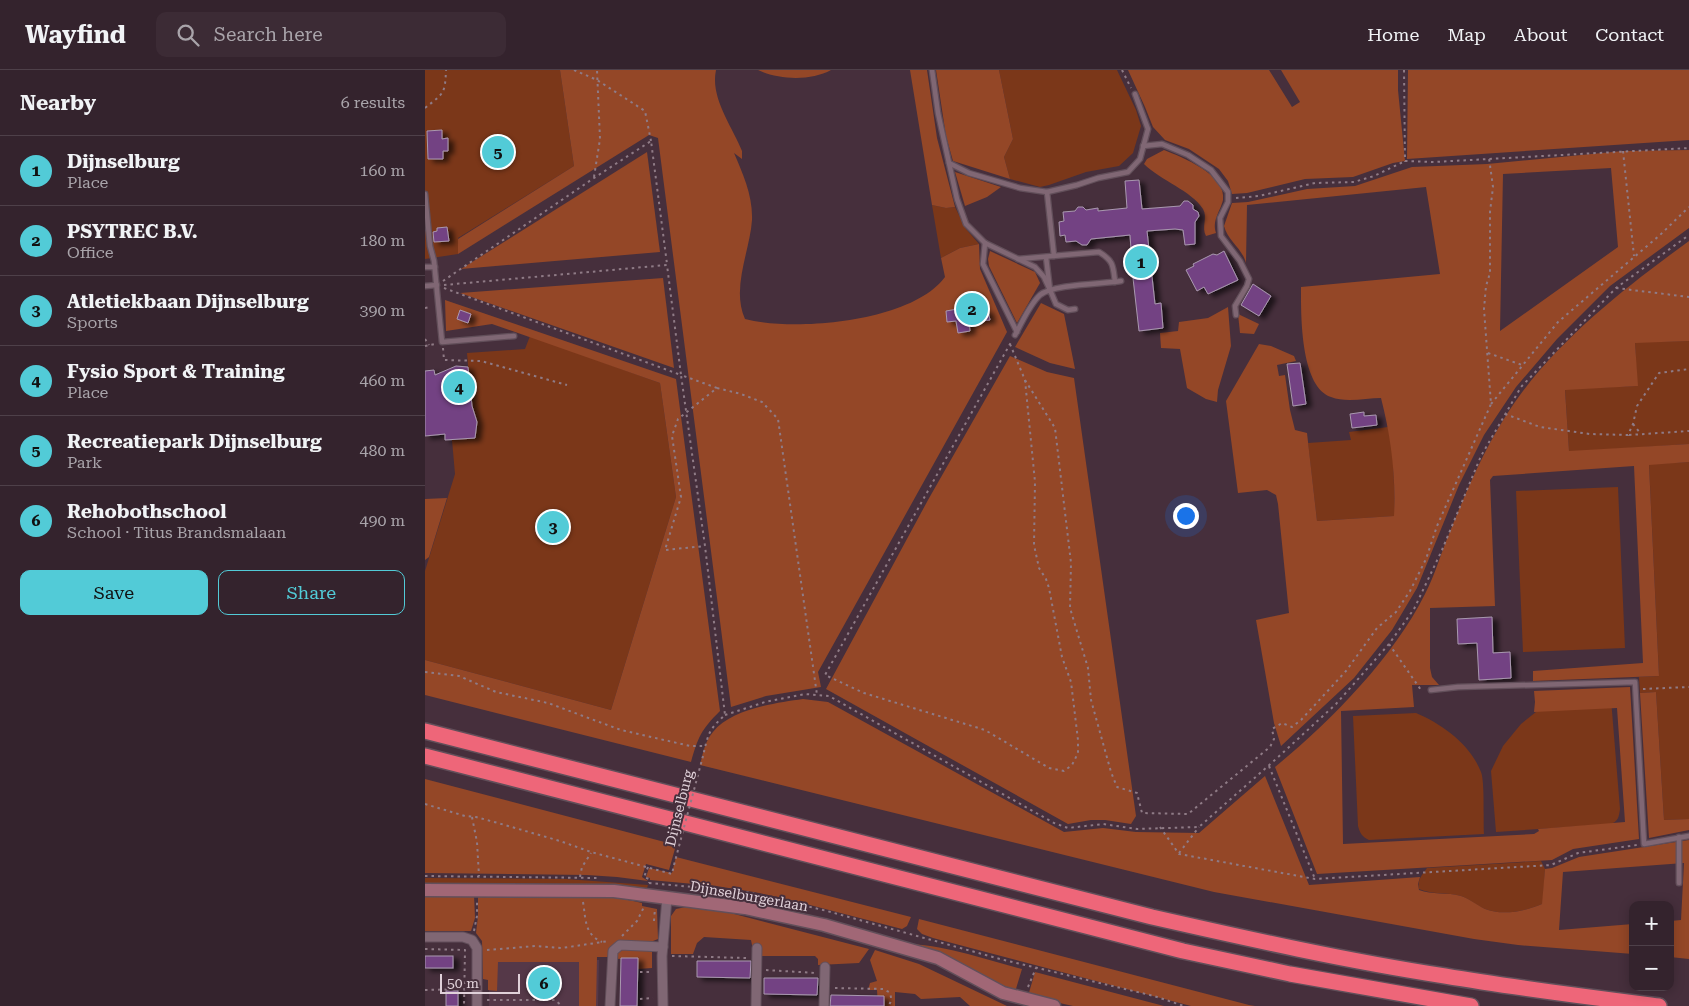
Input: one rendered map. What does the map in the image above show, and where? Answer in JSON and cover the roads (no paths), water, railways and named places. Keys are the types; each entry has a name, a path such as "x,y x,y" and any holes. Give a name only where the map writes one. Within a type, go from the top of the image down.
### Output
{"highway":[{"path":"425,731 1213,931 1444,976 1659,1006"},
{"path":"425,756 1183,950 1290,974 1471,1006"}],"main road":[{"name":"Dijnselburgerlaan","path":"425,890 614,891 647,900 667,898 745,908 824,925 938,958 1023,1002 1054,1006"}],"street":[{"path":"663,1006 662,951 667,898"},
{"path":"425,937 463,937 472,940 477,948 477,1003"},
{"path":"610,1006 611,959 616,944 662,951"},
{"path":"757,948 757,1006"},
{"path":"824,1006 825,970"}],"lane":[{"path":"932,70 938,113 949,163 957,199 966,224 985,243 1035,268 1044,277 1056,304 1068,310 1075,309"},
{"path":"949,163 969,174 1020,188 1047,192 1128,172 1140,159 1148,129 1135,94"},
{"path":"1143,146 1162,144 1188,155 1211,170 1228,192 1228,202 1220,218 1221,236 1240,262 1249,279 1235,306 1236,315"},
{"path":"1047,192 1054,256"},
{"path":"425,194 430,246 435,267 442,342 514,336"},
{"path":"985,243 983,264 1016,334 1036,300 1044,292 1121,282"},
{"path":"1016,259 1099,252 1109,258 1113,266 1115,282"},
{"path":"1046,257 1049,290"},
{"path":"425,267 435,267"},
{"path":"425,286 437,285"},
{"path":"1431,690 1458,687 1635,682 1644,844 1689,836"},
{"path":"1679,837 1679,883"}],"place":[{"name":"Recreatiepark Dijnselburg","path":"498,152"},
{"name":"Dijnselburg","path":"1141,262"},
{"name":"PSYTREC B.V.","path":"972,309"},
{"name":"Fysio Sport & Training","path":"459,387"},
{"name":"Atletiekbaan Dijnselburg","path":"553,527"},
{"name":"Rehobothschool","path":"544,983"}]}
